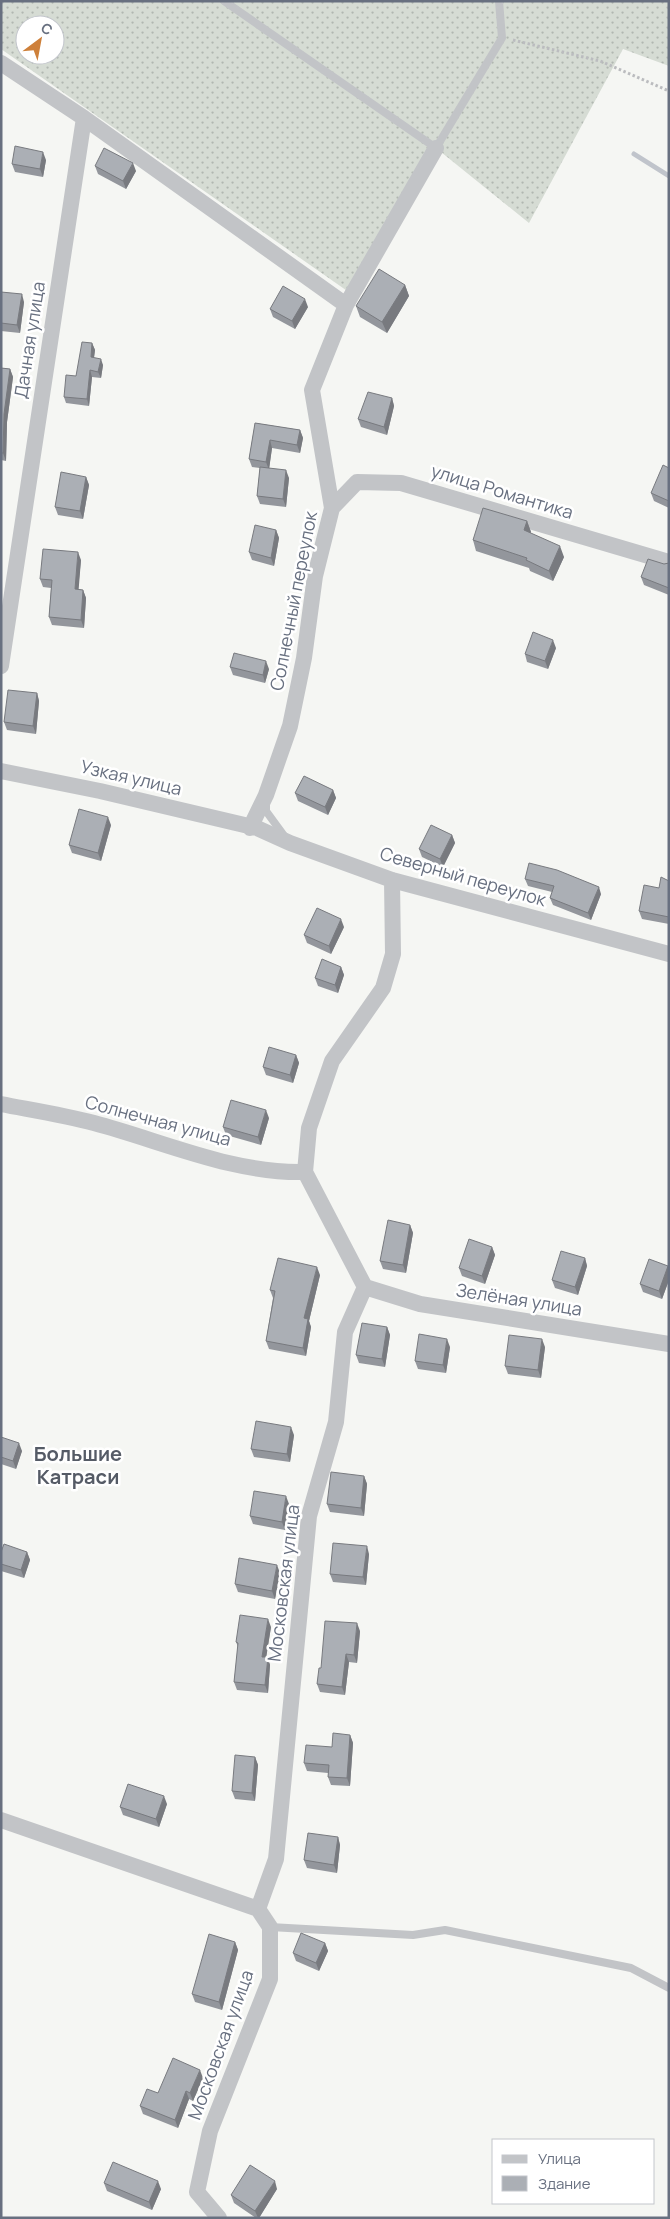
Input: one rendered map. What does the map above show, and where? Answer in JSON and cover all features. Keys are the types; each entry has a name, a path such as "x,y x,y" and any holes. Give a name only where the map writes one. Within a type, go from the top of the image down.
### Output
{"street":[{"path":"1,64 84,118 350,300"},
{"name":"Дачная улица","path":"1,666 84,118"},
{"name":"Солнечный переулок","path":"250,828 266,795 290,726 304,658 315,576 332,508 312,390 350,300 436,148"},
{"name":"улица Романтика","path":"332,508 357,482 401,483 669,562"},
{"name":"Узкая улица","path":"1,771 100,791 250,828"},
{"name":"Северный переулок","path":"250,828 257,828 290,843 392,880 669,954"},
{"path":"365,1287 305,1172 309,1128 332,1061 383,988 393,954 392,880"},
{"name":"Солнечная улица","path":"1,1104 94,1123 178,1149 278,1173 305,1172"},
{"name":"Зелёная улица","path":"365,1287 420,1304 669,1344"},
{"name":"Московская улица","path":"258,1909 276,1860 309,1516 336,1422 345,1332 365,1287"},
{"path":"1,1820 258,1909 270,1927"},
{"name":"Московская улица","path":"219,2218 197,2192 210,2131 270,1979 270,1927"}],"lane":[{"path":"224,1 436,148 502,38 499,1"},
{"path":"266,795 266,811 290,843"},
{"path":"270,1927 413,1935 445,1930 631,1968 669,1988"}],"path":[{"path":"502,38 600,61 669,91"}],"shaded area":[{"path":"1,1 669,1 669,66 623,49 529,223 436,148 353,295 24,65 65,65 65,15 15,15 15,59 1,49"}],"building":[{"path":"15,146 43,152 40,169 12,164"},
{"path":"104,148 133,163 123,181 95,166"},
{"path":"379,269 405,285 382,322 356,306"},
{"path":"283,286 305,299 292,321 270,309"},
{"path":"1,292 22,294 17,325 1,323"},
{"path":"82,342 92,343 91,357 101,359 98,372 90,370 87,399 64,397 66,375 76,376"},
{"path":"1,368 10,369 4,414 3,453 1,453"},
{"path":"368,392 392,398 384,427 358,419"},
{"path":"255,423 300,430 297,445 270,440 266,462 249,459"},
{"path":"663,465 669,468 669,501 651,493"},
{"path":"260,467 286,470 283,499 257,496"},
{"path":"61,472 86,477 80,511 55,507"},
{"path":"483,508 527,521 524,530 560,546 549,571 526,560 527,558 473,540"},
{"path":"255,525 276,530 271,558 249,552"},
{"path":"43,549 78,552 75,589 83,590 81,620 49,617 52,580 40,579"},
{"path":"648,559 664,564 669,563 669,588 641,577"},
{"path":"533,632 553,640 545,661 525,654"},
{"path":"234,653 266,661 263,675 230,667"},
{"path":"8,690 37,693 33,726 4,722"},
{"path":"304,776 333,790 325,807 295,793"},
{"path":"79,809 108,817 98,853 69,845"},
{"path":"431,825 452,835 440,859 419,849"},
{"path":"529,863 557,870 599,887 588,913 550,898 554,886 525,879"},
{"path":"661,877 669,881 669,917 639,911 644,885 659,888"},
{"path":"317,908 341,919 329,946 304,935"},
{"path":"322,959 341,967 335,985 315,978"},
{"path":"269,1047 296,1055 290,1075 263,1067"},
{"path":"231,1100 266,1110 258,1137 223,1127"},
{"path":"388,1220 410,1225 403,1265 380,1261"},
{"path":"469,1239 492,1247 482,1276 459,1268"},
{"path":"561,1251 585,1258 575,1287 552,1280"},
{"path":"278,1258 317,1267 304,1318 308,1319 303,1348 266,1341 275,1291 270,1290"},
{"path":"649,1259 668,1266 659,1291 640,1284"},
{"path":"362,1323 387,1327 382,1359 356,1355"},
{"path":"419,1334 447,1339 443,1365 415,1361"},
{"path":"509,1335 542,1339 538,1370 505,1366"},
{"path":"256,1421 291,1427 287,1454 251,1449"},
{"path":"1,1437 19,1443 13,1461 1,1457"},
{"path":"331,1472 364,1476 361,1508 327,1504"},
{"path":"254,1491 286,1496 282,1522 250,1516"},
{"path":"333,1543 367,1546 363,1577 330,1574"},
{"path":"4,1544 27,1552 21,1570 1,1564 1,1552"},
{"path":"239,1558 277,1565 272,1591 235,1584"},
{"path":"240,1615 268,1619 262,1657 268,1657 265,1685 234,1682 238,1643 236,1642"},
{"path":"325,1621 357,1623 354,1655 346,1654 342,1687 317,1684 319,1668 321,1668"},
{"path":"333,1733 350,1735 347,1778 328,1777 329,1765 304,1763 306,1745 332,1747"},
{"path":"235,1755 255,1757 252,1793 232,1791"},
{"path":"128,1784 164,1796 156,1819 120,1807"},
{"path":"308,1833 338,1837 334,1865 304,1860"},
{"path":"301,1933 325,1943 316,1963 293,1953"},
{"path":"209,1934 235,1942 219,2002 192,1994"},
{"path":"173,2058 200,2070 190,2093 186,2091 175,2120 140,2106 147,2089 158,2093"},
{"path":"113,2162 158,2181 149,2202 104,2183"},
{"path":"250,2165 275,2181 255,2211 231,2195"}],"waterway":[{"path":"634,154 669,176"}],"district":[{"name":"Большие Катраси","path":"78,1466"}]}
